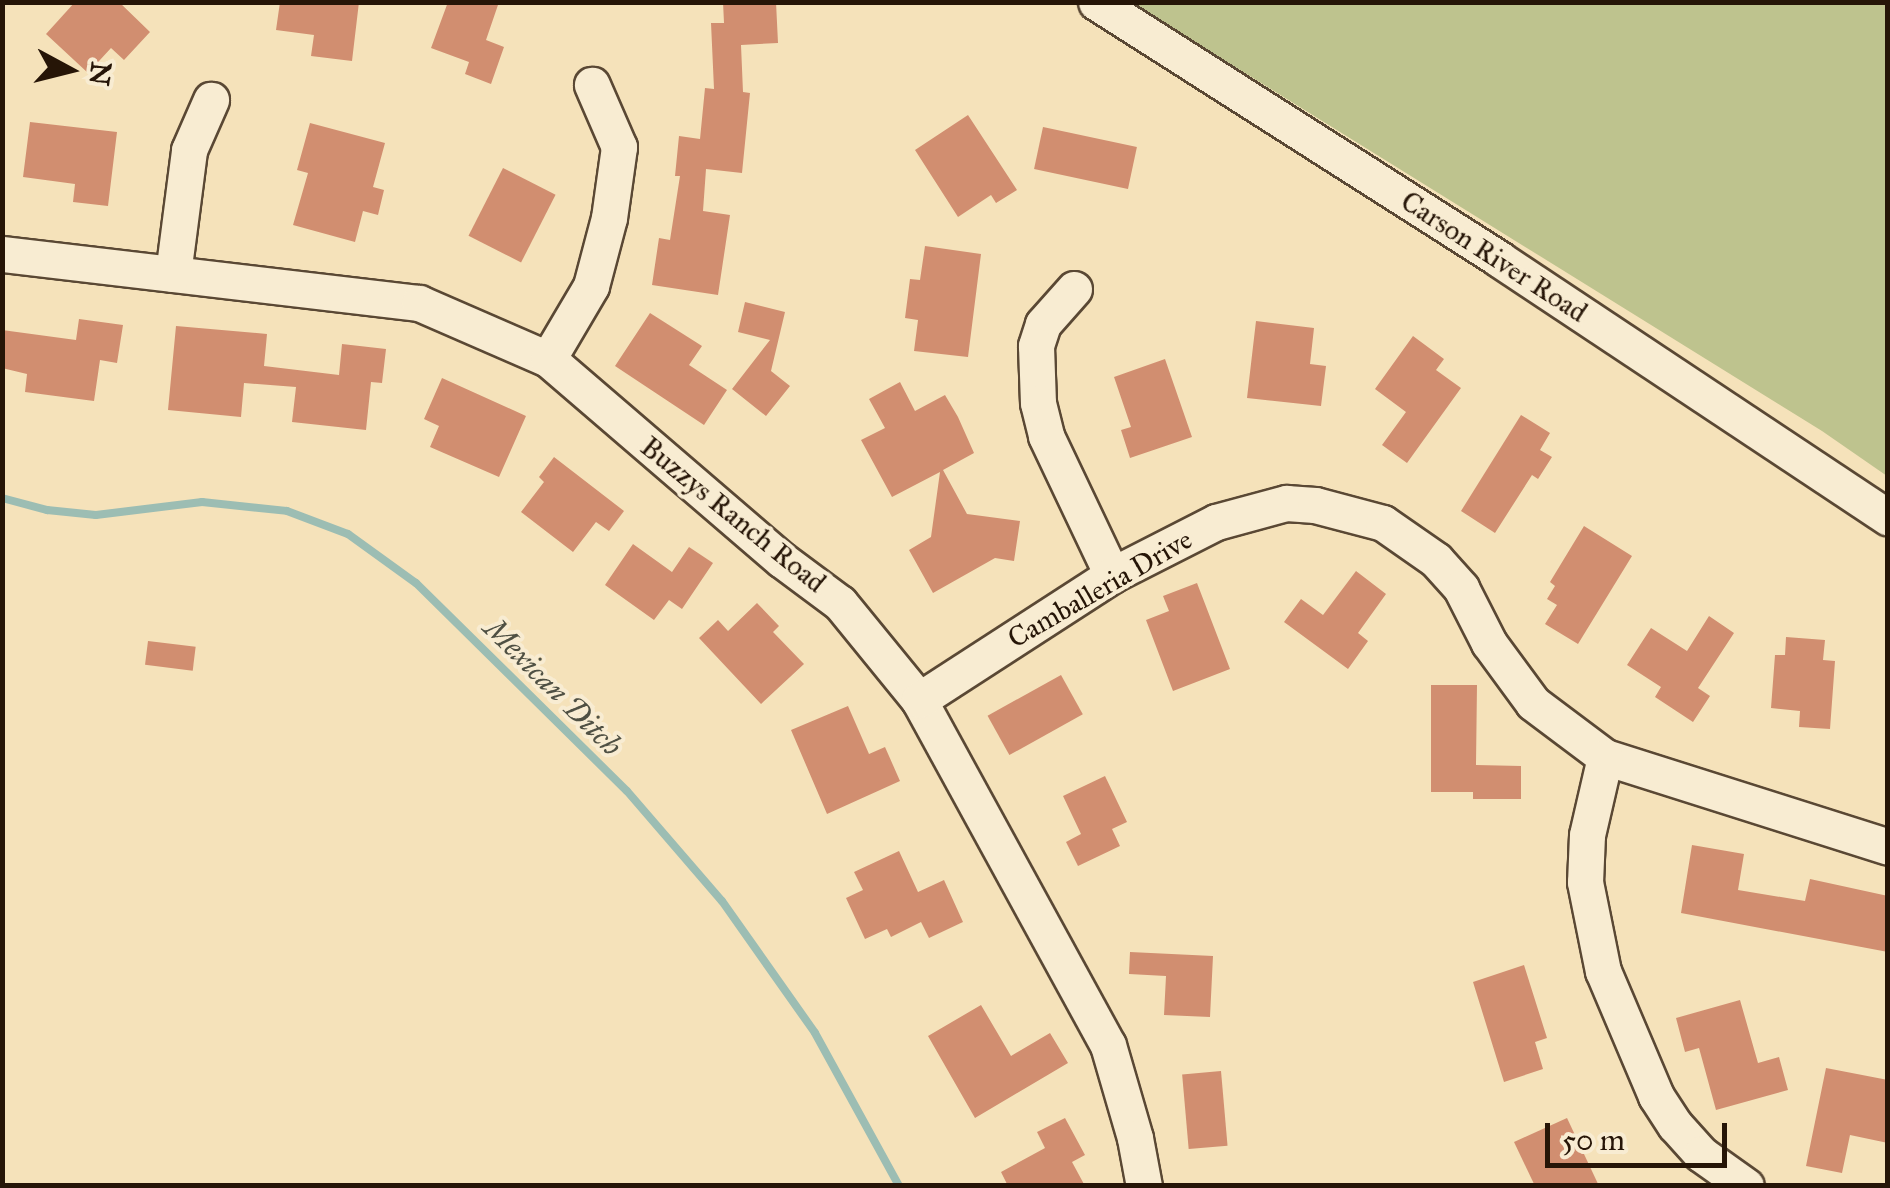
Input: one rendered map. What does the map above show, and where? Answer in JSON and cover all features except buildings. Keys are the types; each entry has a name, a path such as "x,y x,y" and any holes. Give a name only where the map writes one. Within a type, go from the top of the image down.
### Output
{"street":[{"name":"Carson River Road","path":"1096,2 1499,258 1888,517"},
{"path":"548,359 591,286 609,218 619,147 592,85"},
{"path":"173,274 189,150 211,100"},
{"name":"Buzzys Ranch Road","path":"2,254 419,304 548,359 782,560 840,603 919,700 1108,1045 1136,1138 1144,1186"},
{"path":"1074,290 1043,324 1036,346 1038,403 1046,436 1112,576"},
{"name":"Camballeria Drive","path":"919,700 1112,576 1216,522 1286,503 1352,512 1412,540 1436,560 1461,588 1489,643 1533,704 1605,756 1888,847"},
{"path":"1605,756 1587,835 1585,882 1603,971 1656,1096 1675,1125 1701,1154 1746,1186"}],"green space":[{"path":"1132,3 1887,3 1887,476 1822,431"}],"waterway":[{"name":"Mexican Ditch","path":"2,498 47,510 96,515 202,502 287,511 348,534 416,583 627,791 722,901 815,1033 899,1186"}]}
